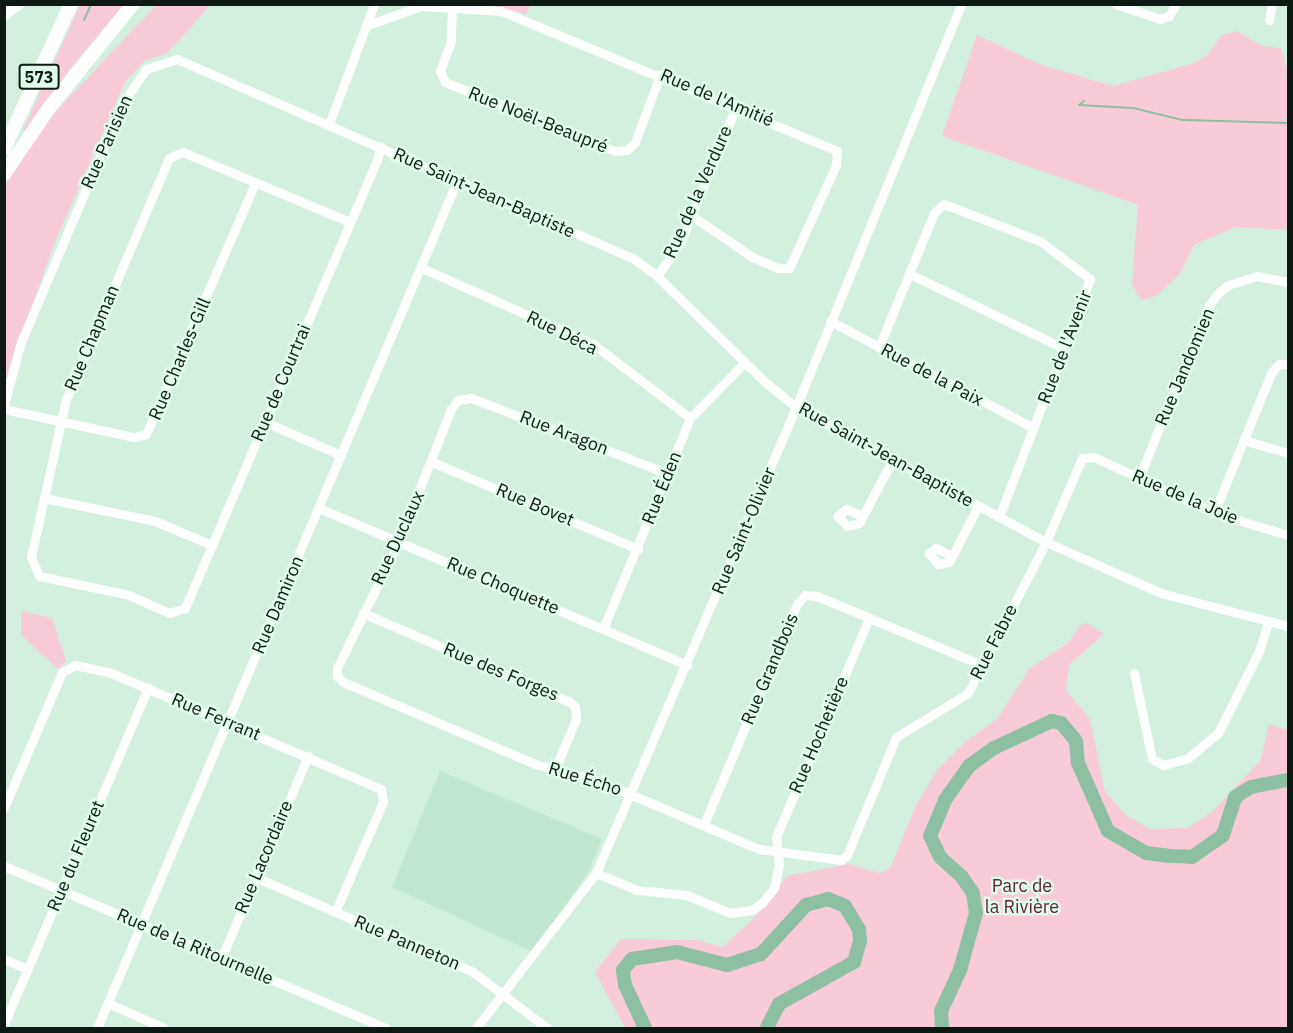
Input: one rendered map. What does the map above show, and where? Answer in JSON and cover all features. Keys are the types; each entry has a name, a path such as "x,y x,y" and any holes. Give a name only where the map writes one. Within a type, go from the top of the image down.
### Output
{"highway":[{"path":"4,13 17,4"},
{"name":"573","path":"4,149 71,4"},
{"path":"4,174 61,93 133,4"}],"street":[{"path":"329,124 374,4"},
{"name":"Rue Saint-Olivier","path":"476,1029 596,873 796,407 961,4"},
{"path":"1116,4 1160,19 1169,16 1176,4"},
{"path":"1269,20 1272,4"},
{"name":"Rue de l'Amitié","path":"365,26 421,6 501,11 832,146 838,157 789,268 778,268 753,258 692,216"},
{"name":"Rue Noël-Beaupré","path":"452,8 451,42 440,71 445,82 615,151 627,150 635,142 660,75"},
{"name":"Rue Parisien","path":"4,404 21,342 39,296 121,106 146,69 177,59 329,124"},
{"name":"Rue de la Verdure","path":"657,276 671,258 692,216 736,107"},
{"name":"Rue Saint-Jean-Baptiste","path":"329,124 634,260 657,276 744,363 796,407 892,461 1046,542 1161,593 1288,627"},
{"name":"Rue de Courtrai","path":"176,614 185,608 381,147"},
{"name":"Rue Chapman","path":"176,614 119,593 39,576 31,557 69,389 170,158 183,152 350,222"},
{"name":"Rue Damiron","path":"97,1029 422,268 457,180"},
{"name":"Rue Charles-Gill","path":"4,409 134,437 150,431 255,183"},
{"name":"Rue de l'Avenir","path":"879,347 934,213 944,204 1040,241 1090,279 999,517"},
{"name":"Rue Déca","path":"422,268 593,344 690,418"},
{"path":"910,274 1065,349"},
{"name":"Rue Jandomien","path":"1138,478 1208,307 1217,294 1235,281 1257,276 1288,282"},
{"name":"Rue de la Paix","path":"830,321 1034,428"},
{"name":"Rue Éden","path":"603,629 669,474 690,418 744,363"},
{"path":"1214,513 1271,373 1280,364 1288,364"},
{"name":"Rue Aragon","path":"458,399 471,398 669,474"},
{"name":"Rue Duclaux","path":"337,676 363,613 399,541 458,399"},
{"path":"265,422 341,455"},
{"path":"1243,440 1288,453"},
{"name":"Rue de la Joie","path":"1084,457 1094,457 1214,513 1288,535"},
{"name":"Rue Fabre","path":"841,860 847,855 896,737 968,693 984,666 1046,542 1084,457"},
{"path":"862,516 892,461"},
{"name":"Rue Bovet","path":"432,462 638,549"},
{"path":"44,498 155,521 212,545"},
{"path":"952,556 978,506"},
{"name":"Rue Choquette","path":"319,508 687,665"},
{"name":"Rue Grandbois","path":"705,824 800,598 818,596 984,666"},
{"name":"Rue des Forges","path":"363,613 570,702 575,707 576,719 555,769"},
{"name":"Rue Hochetière","path":"596,873 637,890 687,895 736,913 762,903 774,888 779,852 776,837 869,618"},
{"path":"1134,674 1152,759 1164,765 1188,758 1218,732 1259,651 1269,621"},
{"name":"Rue Ferrant","path":"4,808 65,669 81,665 148,688 375,784 383,795 335,912"},
{"name":"Rue Écho","path":"337,676 343,682 497,748 630,794 705,824 759,849 841,860"},
{"name":"Rue du Fleuret","path":"4,1024 148,688"},
{"name":"Rue Lacordaire","path":"221,959 308,756"},
{"name":"Rue de la Ritournelle","path":"4,866 386,1029"},
{"name":"Rue Panneton","path":"255,877 473,972 547,1029"},
{"path":"4,959 28,969"},
{"path":"108,1003 164,1029"}],"shaded area":[{"path":"440,771 602,839 589,871 533,952 392,887"}],"green space":[{"path":"80,5 124,5 72,66 26,132 23,130"},
{"path":"156,5 210,5 168,53 146,60 125,82 54,244 5,381 5,186 34,135"},
{"path":"491,5 530,5 526,14"},
{"path":"1237,31 1262,46 1281,48 1288,73 1288,230 1235,227 1194,245 1179,275 1155,297 1141,300 1132,285 1138,205 942,136 977,35 1042,65 1113,86 1194,63 1209,54 1221,35"},
{"path":"21,611 52,618 66,661 58,669 21,635"},
{"name":"Parc de la Rivière","path":"1087,623 1104,634 1069,665 1066,690 1090,719 1105,792 1127,816 1151,829 1187,828 1213,811 1260,761 1269,724 1288,730 1288,1028 625,1028 595,972 621,939 698,940 723,947 760,912 787,876 849,864 879,873 890,869 916,805 938,769 966,741 997,719 1030,668 1068,643 1081,625"}],"waterway":[{"path":"84,20 91,4"},
{"path":"1084,101 1079,105 1133,108 1183,120 1288,123"},
{"path":"942,1028 941,1011 960,970 976,913 973,893 961,876 940,857 930,836 945,800 969,766 994,748 1052,721 1061,723 1076,741 1078,763 1108,831 1146,853 1169,856 1192,857 1223,835 1235,797 1251,787 1288,780"},
{"path":"645,1028 625,985 623,970 632,959 677,952 727,965 761,954 806,905 828,899 845,906 859,929 860,941 854,962 779,1004 767,1028"}]}
